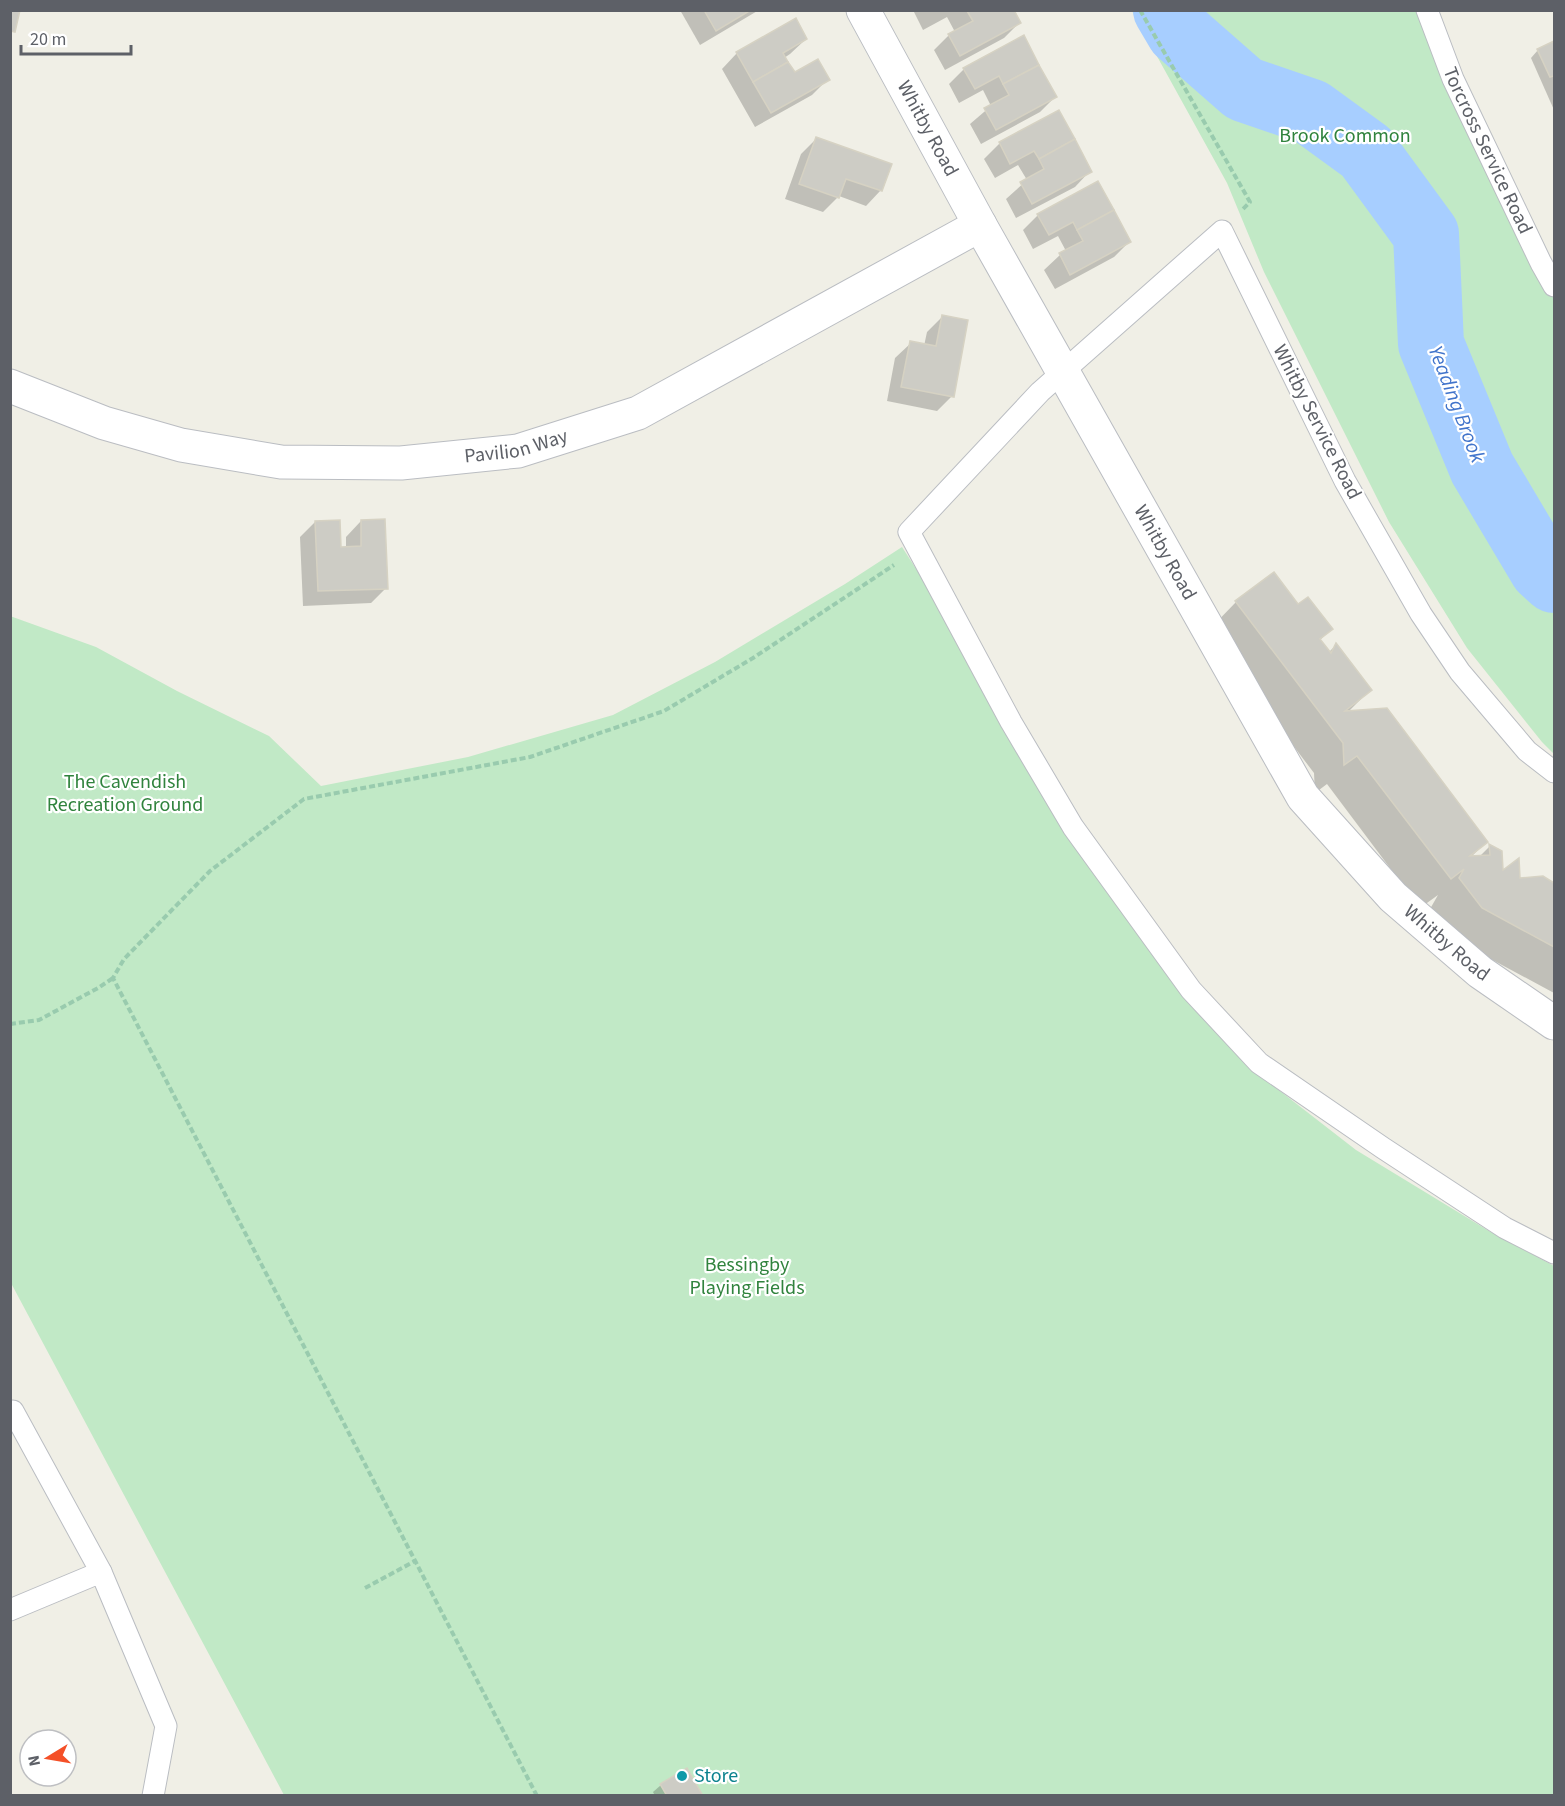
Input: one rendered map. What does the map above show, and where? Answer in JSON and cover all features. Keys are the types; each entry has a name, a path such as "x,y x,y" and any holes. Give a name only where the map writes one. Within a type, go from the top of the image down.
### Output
{"street":[{"name":"Whitby Road","path":"863,10 980,225 1303,797 1393,897 1480,972 1554,1023"},
{"name":"Pavilion Way","path":"10,386 104,423 181,445 281,462 401,463 518,451 638,413 980,225"}],"lane":[{"name":"Torcross Service Road","path":"1427,10 1453,79 1540,263 1554,286"},
{"path":"1222,231 1040,392 909,532 1011,722 1073,827 1191,990 1259,1062 1383,1148 1505,1228 1554,1253"},
{"name":"Whitby Service Road","path":"1222,231 1346,481 1421,614 1460,672 1527,752 1554,772"},
{"path":"13,1412 101,1572 166,1726 153,1796"},
{"path":"10,1610 101,1572"}],"path":[{"path":"1140,10 1250,202 1222,231"},
{"path":"10,1024 39,1020 113,978 124,959 210,871 304,799 530,757 664,711 753,658 896,563 909,532"},
{"path":"113,978 537,1796"},
{"path":"365,1588 415,1561"}],"green space":[{"name":"Brook Common","path":"1132,11 1427,11 1554,286 1554,754 1467,648 1389,522 1264,272 1227,183"},
{"name":"Bessingby Playing Fields","path":"902,547 951,623 1000,718 1249,1067 1356,1150 1489,1231 1554,1266 1554,1795 284,1795 11,1283 10,616 96,647 177,691 269,736 321,786 468,757 613,715 715,662"}],"building":[{"path":"10,10 20,10 15,32 10,31"},
{"path":"704,10 751,10 716,31"},
{"path":"1014,10 1021,23 960,56 948,34 973,21 967,11"},
{"path":"796,18 807,39 783,53 788,62 753,82 736,52"},
{"path":"1024,35 1039,65 1003,84 999,76 975,89 963,68"},
{"path":"1554,41 1554,76 1550,77 1537,49"},
{"path":"818,59 830,80 771,113 753,82 788,62 795,72"},
{"path":"1039,65 1057,97 996,130 984,108 1009,95 1003,84"},
{"path":"1059,110 1075,139 1039,159 1034,151 1010,164 999,142"},
{"path":"816,137 892,164 882,191 846,179 839,198 799,184"},
{"path":"1075,139 1092,172 1032,204 1020,182 1044,169 1039,159"},
{"path":"1098,181 1114,210 1077,230 1073,222 1049,235 1037,214"},
{"path":"1114,210 1131,242 1070,275 1059,253 1083,241 1077,230"},
{"path":"942,315 968,320 954,397 901,387 910,341 936,346"},
{"path":"385,519 388,589 318,591 315,521 340,520 341,547 361,546 361,520"},
{"path":"1274,572 1298,604 1308,597 1333,629 1320,639 1331,653 1336,643 1372,690 1345,711 1387,708 1488,842 1470,856 1490,855 1489,844 1502,851 1503,870 1519,858 1520,878 1543,876 1554,883 1554,947 1482,908 1459,878 1464,869 1451,879 1357,756 1344,765 1343,743 1235,601"},
{"name":"Store","path":"687,1768 703,1796 667,1796 660,1784"}],"waterway":[{"name":"Yeading Brook","path":"1166,10 1179,32 1244,89 1311,112 1366,152 1426,234 1431,344 1482,468 1542,569 1554,580"}],"place":[{"name":"Store","path":"682,1776"}],"park label":[{"name":"The Cavendish Recreation Ground","path":"125,794"}]}
